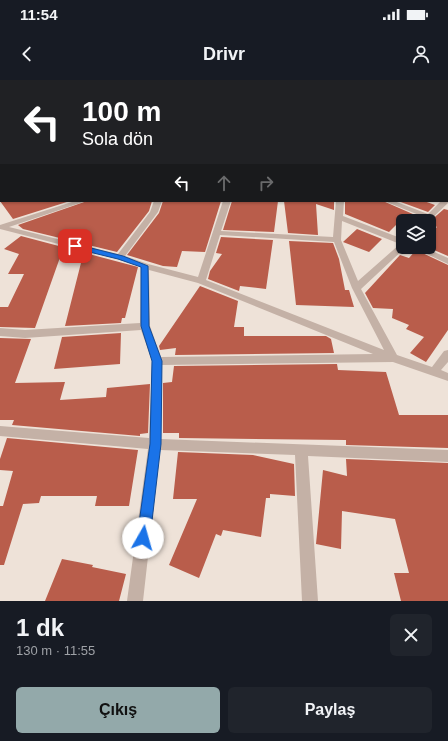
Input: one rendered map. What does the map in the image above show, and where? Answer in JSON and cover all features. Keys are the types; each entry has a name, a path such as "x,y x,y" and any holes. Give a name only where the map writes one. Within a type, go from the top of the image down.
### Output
{"street":[{"path":"0,227 79,202"},
{"path":"120,257 154,212 158,202"},
{"path":"201,281 218,233 227,202"},
{"path":"340,202 337,240 356,288 393,358"},
{"path":"390,202 416,214"},
{"path":"432,214 444,202"},
{"path":"338,217 396,239"},
{"path":"0,227 120,257 145,266 201,281 393,358 435,371 448,377"},
{"path":"218,233 337,240"},
{"path":"356,288 396,251"},
{"path":"432,254 448,261"},
{"path":"135,601 155,444 157,361 145,326 145,266"},
{"path":"0,332 25,334 145,326"},
{"path":"435,371 448,354"},
{"path":"157,361 393,358"},
{"path":"0,431 155,444 448,456"},
{"path":"301,449 310,601"}],"building":[{"path":"1,202 67,202 13,219"},
{"path":"84,202 152,202 149,211 117,252 23,229 18,225"},
{"path":"163,202 221,202 205,252 182,251 177,267 163,266 127,255 159,213"},
{"path":"232,202 278,202 274,232 223,230"},
{"path":"284,202 334,202 334,210 316,204 318,235 288,233"},
{"path":"345,202 385,202 413,214 396,214 396,225 389,232 345,214"},
{"path":"401,202 427,202 435,205 428,212"},
{"path":"444,209 448,210 448,256 436,251 436,216"},
{"path":"357,229 382,239 369,252 343,242"},
{"path":"21,236 138,267 125,318 122,318 121,323 65,326 83,255 63,249 35,328 0,327 0,307 8,307 24,274 8,274 19,254 4,249"},
{"path":"221,237 273,240 266,289 240,286 239,291 208,279 210,271 222,254 216,253"},
{"path":"289,241 333,243 339,259 345,290 349,290 354,307 296,305"},
{"path":"412,254 425,254 448,265 448,330 426,362 410,353 424,337 406,329 409,325 392,318 393,309 373,308 365,293 400,255 409,258"},
{"path":"200,286 238,301 234,327 244,327 244,336 326,336 331,339 334,353 175,355 176,348 160,350 159,346"},
{"path":"121,333 120,364 54,369 62,337"},
{"path":"0,338 31,339 15,383 65,382 60,400 106,397 107,388 150,384 148,433 140,434 140,436 12,425 14,420 0,420"},
{"path":"337,364 338,370 386,372 399,415 448,415 448,448 346,445 346,440 179,438 179,433 163,433 163,383 172,382 174,366"},
{"path":"7,438 138,450 129,506 95,506 97,496 41,496 39,503 23,504 4,565 0,565 0,506 3,506 13,471 0,470 0,459"},
{"path":"178,452 253,455 294,464 295,496 270,494 270,498 266,498 261,537 223,530 221,536 216,534 199,578 169,565 197,499 173,499"},
{"path":"346,459 448,463 448,601 401,601 394,573 409,573 395,519 342,511 341,549 316,544 323,470 347,476"},
{"path":"62,559 93,565 92,567 126,574 119,601 45,601"}],"route":[{"path":"75,246 120,257 145,266 145,326 157,361 155,444 143,538"}]}
